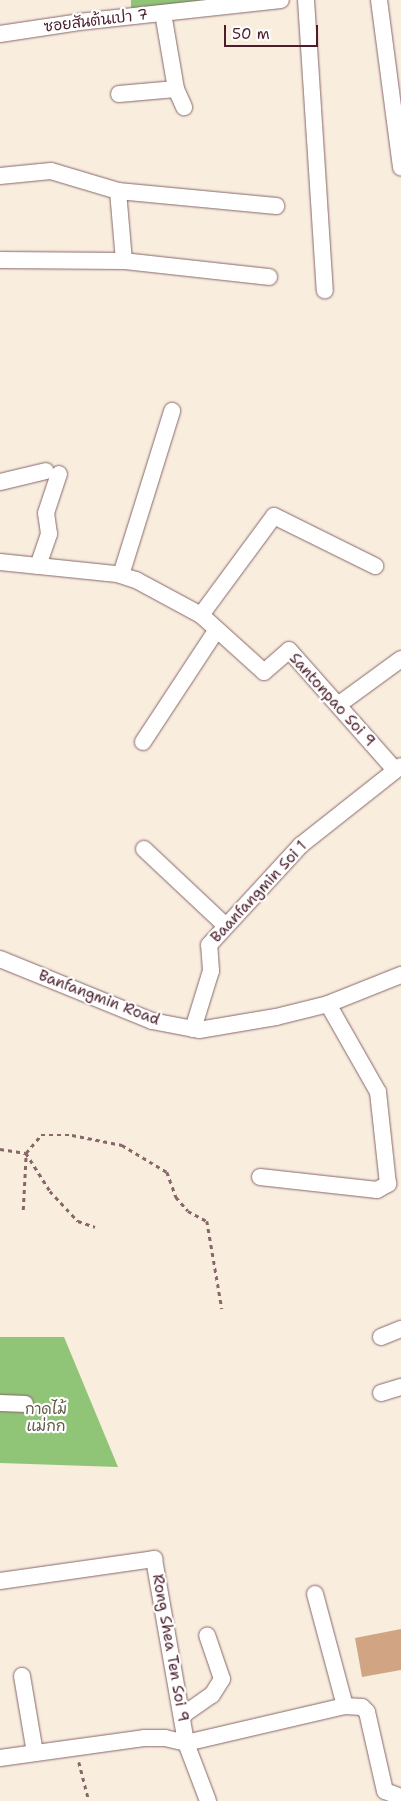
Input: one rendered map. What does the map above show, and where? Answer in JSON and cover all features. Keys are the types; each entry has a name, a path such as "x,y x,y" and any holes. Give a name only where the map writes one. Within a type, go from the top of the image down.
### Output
{"street":[{"name":"ซอยสันต้นเปา 7","path":"0,34 281,0"},
{"path":"306,0 325,290"},
{"path":"379,0 401,168"},
{"path":"163,13 176,90 184,107"},
{"path":"119,94 176,90"},
{"path":"0,176 51,171 118,190 276,206"},
{"path":"118,190 124,261"},
{"path":"0,260 124,261 269,277"},
{"path":"121,575 172,412"},
{"path":"0,482 52,473 46,513 49,534 38,566"},
{"path":"201,615 274,516 375,566"},
{"name":"Santonpao Soi 9","path":"0,562 121,575 201,615 216,631 264,672 289,650 398,768"},
{"path":"143,742 216,631"},
{"path":"338,705 401,659"},
{"name":"Baanfangmin Soi 1","path":"193,1030 212,971 208,945 302,845 398,768"},
{"path":"144,849 225,925"},
{"name":"Banfangmin Road","path":"0,960 152,1021 193,1030 218,1029 328,1004 401,975"},
{"path":"260,1177 377,1190 388,1184 378,1092 328,1004"},
{"path":"381,1337 401,1329"},
{"path":"381,1393 401,1387"},
{"path":"0,1403 25,1404"},
{"name":"Rong Shea Ten Soi 9","path":"0,1581 154,1559 186,1743 208,1801"},
{"path":"315,1594 345,1706"},
{"path":"182,1715 212,1695 222,1679 207,1635"},
{"path":"22,1676 35,1753"},
{"path":"0,1758 144,1738 186,1743 345,1706 362,1708 367,1712 385,1792 401,1798"}],"path":[{"path":"23,1210 26,1153 41,1136 72,1135 122,1144 167,1172 176,1197 188,1211 207,1221 222,1309"},
{"path":"0,1149 26,1153 50,1191 78,1221 95,1227"},
{"path":"74,1748 89,1801"}],"green space":[{"path":"131,0 257,0 131,16"},
{"name":"กาดไม้ แม่กก","path":"0,1337 64,1337 118,1467 0,1463"}],"building":[{"path":"401,1629 401,1670 362,1677 355,1638"}]}
